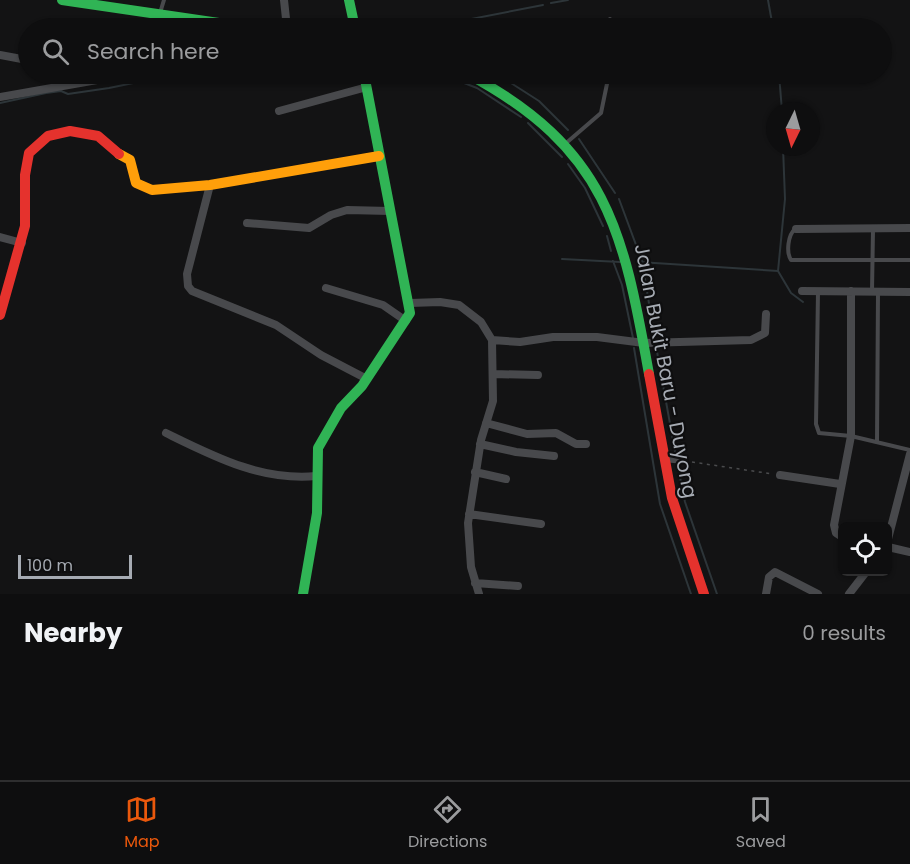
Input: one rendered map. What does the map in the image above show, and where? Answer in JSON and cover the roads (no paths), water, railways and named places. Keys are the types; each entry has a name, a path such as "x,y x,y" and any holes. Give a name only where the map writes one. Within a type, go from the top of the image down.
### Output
{"street":[{"path":"62,0 187,18"},
{"path":"284,0 285,18"},
{"path":"349,0 353,18"},
{"path":"0,55 18,58"},
{"path":"0,98 75,84"},
{"path":"303,594 317,513 318,448 341,408 367,379 380,355 406,321 410,303 366,84"},
{"name":"Jalan Bukit Baru - Duyong","path":"489,84 502,90 543,122 564,145 598,190 627,253 669,459 672,498 704,594"},
{"path":"279,111 367,87"},
{"path":"0,315 22,243 26,222 24,173 28,153 33,146 52,134 65,131 95,134 117,154 130,160 136,183 146,189 210,185 379,156"},
{"path":"210,185 187,274 188,285 192,291 276,325 321,355 367,379"},
{"path":"247,223 309,228 331,215 347,210 390,211"},
{"path":"796,229 910,228"},
{"path":"0,237 22,243"},
{"path":"326,288 383,304 406,321"},
{"path":"802,291 910,292"},
{"path":"838,534 834,525 851,436 851,291"},
{"path":"410,303 440,302 459,305 481,322 492,340 493,401 480,444 469,514 469,552 479,594"},
{"path":"492,340 520,342 553,338 597,337 644,343 757,339 765,333 766,314"},
{"path":"493,374 538,375"},
{"path":"486,423 527,434 556,433 576,444 586,444"},
{"path":"166,433 220,459 261,474 294,478 316,476"},
{"path":"480,444 516,452 554,456"},
{"path":"892,523 910,452"},
{"path":"669,459 684,460"},
{"path":"475,472 506,479"},
{"path":"780,476 840,484"},
{"path":"469,514 541,524"},
{"path":"892,547 910,552"},
{"path":"766,594 769,577 775,572 818,594"},
{"path":"849,594 863,576"},
{"path":"475,582 518,586"}],"lane":[{"path":"160,14 164,0"},
{"path":"564,145 601,113 607,84"},
{"path":"873,228 877,442"},
{"path":"796,229 790,236 788,256 791,260 910,260"},
{"path":"818,291 816,429 824,436 851,436 910,452"}],"waterway":[{"path":"551,3 568,0"},
{"path":"768,0 771,18"},
{"path":"476,18 543,5"},
{"path":"0,103 46,93 61,91 68,94 128,84"},
{"path":"467,84 477,88 521,117"},
{"path":"513,84 539,101 568,130"},
{"path":"780,84 781,102"},
{"path":"528,123 562,157"},
{"path":"579,139 615,193"},
{"path":"639,262 778,271 785,199 783,156"},
{"path":"568,164 585,188 603,226"},
{"path":"619,199 642,261"},
{"path":"607,236 611,251"},
{"path":"562,259 620,262"},
{"path":"613,261 622,285 633,338"},
{"path":"646,262 645,279 655,340"},
{"path":"778,271 791,293 803,302"},
{"path":"656,346 676,457"},
{"path":"634,348 660,504 691,594"},
{"path":"677,462 685,502 717,594"}]}
